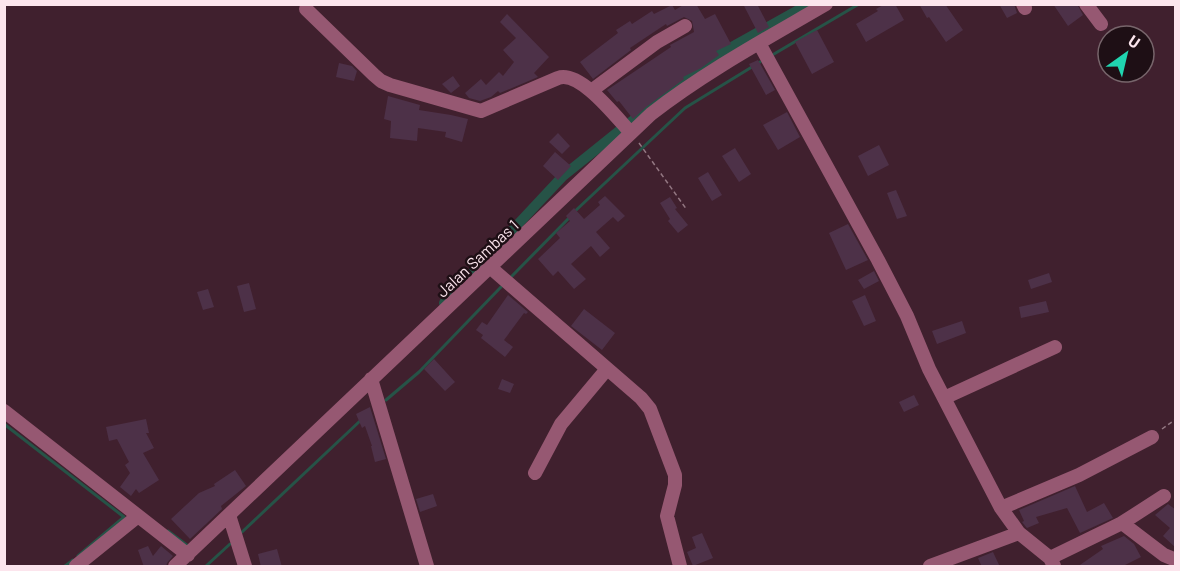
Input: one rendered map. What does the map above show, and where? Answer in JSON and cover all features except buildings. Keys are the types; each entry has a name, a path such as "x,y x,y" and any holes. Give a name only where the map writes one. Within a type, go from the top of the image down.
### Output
{"street":[{"name":"Jalan Sambas 1","path":"175,567 631,133 673,97 826,4"},
{"path":"1086,4 1101,24"},
{"path":"306,9 381,81 476,110 487,110 563,76 573,79 591,91 631,133"},
{"path":"591,91 657,42 685,26"},
{"path":"759,43 878,260 907,316 944,398 1001,508 1019,533 1052,562 1122,523 1164,496"},
{"path":"491,268 641,398 650,409 672,464 675,481 667,516 680,567"},
{"path":"944,398 1055,346"},
{"path":"535,473 561,424 607,369"},
{"path":"371,378 428,567"},
{"path":"4,411 188,555"},
{"path":"1001,508 1078,475 1152,437"},
{"path":"229,515 244,567"},
{"path":"76,567 138,516"},
{"path":"1122,523 1164,555 1176,560"},
{"path":"930,567 1019,533"}],"path":[{"path":"631,133 687,210"},
{"path":"1152,437 1176,419"}],"waterway":[{"path":"631,122 710,59 809,4"},
{"path":"774,54 859,4"},
{"path":"573,213 685,108 760,62"},
{"path":"444,303 563,176 619,131"},
{"path":"512,276 569,218"},
{"path":"386,400 419,372 501,287"},
{"path":"242,532 360,421"},
{"path":"4,424 124,517 78,556"},
{"path":"168,531 188,546"},
{"path":"206,566 230,544"},
{"path":"65,566 73,560"}]}
